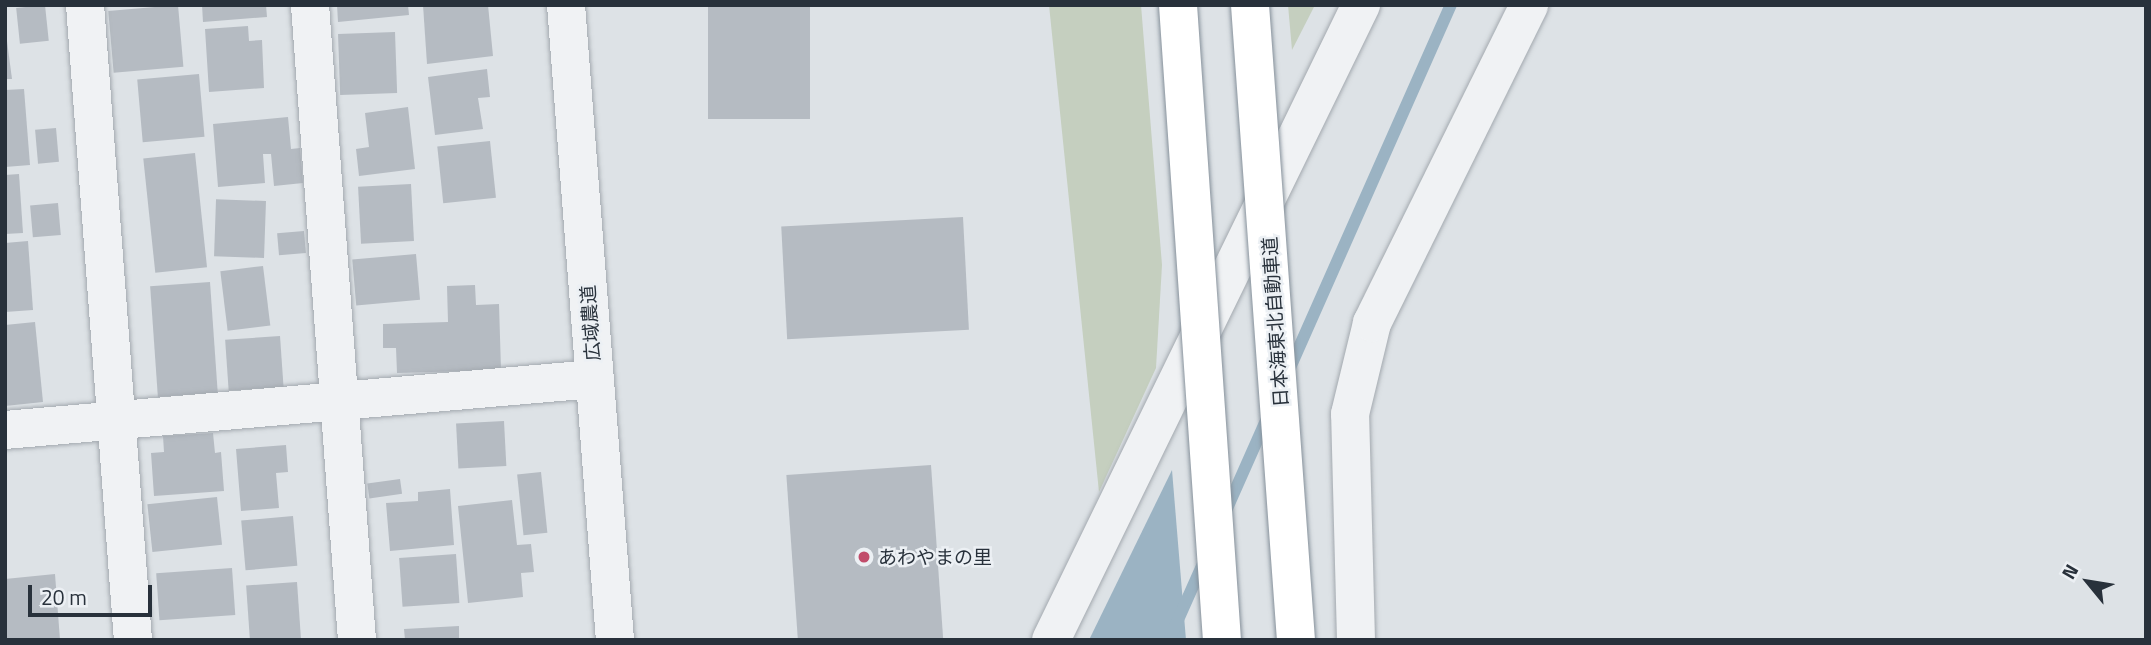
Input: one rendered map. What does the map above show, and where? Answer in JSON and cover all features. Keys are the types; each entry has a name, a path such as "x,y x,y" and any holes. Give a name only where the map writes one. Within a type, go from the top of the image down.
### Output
{"highway":[{"path":"1178,5 1222,640"},
{"name":"日本海東北自動車道","path":"1250,5 1296,640"}],"street":[{"path":"85,5 133,640"},
{"path":"310,5 356,640"},
{"name":"広域農道","path":"566,5 615,640"},
{"path":"1051,640 1361,5"},
{"path":"1356,640 1350,414 1372,323 1528,5"},
{"path":"5,430 594,379"}],"green space":[{"path":"1049,5 1141,5 1162,265 1156,368 1099,492"},
{"path":"1288,5 1315,5 1292,50"}],"water":[{"path":"1172,470 1186,640 1089,640"}],"building":[{"path":"45,5 49,41 20,44 16,8"},
{"path":"178,5 183,67 114,73 108,11"},
{"path":"202,5 266,5 267,17 203,22"},
{"path":"337,5 408,5 409,15 338,22"},
{"path":"423,5 488,5 493,56 427,64"},
{"path":"708,5 810,5 810,119 708,119"},
{"path":"5,26 12,79 5,79"},
{"path":"248,26 249,41 262,40 264,88 209,92 205,29"},
{"path":"395,32 397,93 340,95 338,34"},
{"path":"487,69 490,97 478,98 483,129 435,135 428,77"},
{"path":"199,74 204,137 143,142 137,79"},
{"path":"24,89 30,165 5,167 5,90"},
{"path":"408,107 415,169 359,176 356,149 369,147 365,113"},
{"path":"288,117 291,149 300,148 303,183 274,186 271,154 263,154 265,183 218,187 213,124"},
{"path":"56,128 59,162 38,164 35,130"},
{"path":"490,141 496,198 443,203 437,147"},
{"path":"195,153 207,267 155,273 143,158"},
{"path":"19,174 23,233 5,234 5,175"},
{"path":"411,184 414,241 361,244 358,187"},
{"path":"216,199 266,201 264,258 214,256"},
{"path":"58,203 61,235 33,237 30,205"},
{"path":"963,217 969,330 787,339 781,227"},
{"path":"304,231 306,253 279,255 277,233"},
{"path":"28,241 33,310 5,312 5,243"},
{"path":"416,254 420,300 356,305 352,260"},
{"path":"263,266 270,326 228,331 220,271"},
{"path":"210,282 218,393 158,397 150,286"},
{"path":"475,285 476,305 499,304 501,370 397,373 396,348 383,348 383,324 448,322 447,286"},
{"path":"35,322 43,402 5,406 5,325"},
{"path":"280,336 284,387 229,391 225,340"},
{"path":"504,421 506,466 458,468 456,424"},
{"path":"213,433 215,453 221,452 224,491 154,496 151,453 164,452 163,436"},
{"path":"286,445 288,472 276,473 279,508 241,511 236,449"},
{"name":"あわやまの里","path":"931,465 943,640 798,640 786,475"},
{"path":"541,472 547,533 524,535 517,475"},
{"path":"400,479 402,494 369,498 367,484"},
{"path":"450,489 454,545 390,551 386,503 418,501 418,492"},
{"path":"217,497 222,545 152,552 147,504"},
{"path":"512,500 517,545 531,544 534,572 521,573 523,597 468,603 458,506"},
{"path":"293,516 297,566 246,570 241,521"},
{"path":"456,554 459,603 403,607 399,558"},
{"path":"232,568 235,615 159,620 156,573"},
{"path":"55,574 60,640 6,640 5,579"},
{"path":"297,582 301,640 250,640 246,586"},
{"path":"459,626 459,640 405,640 404,629"}],"waterway":[{"path":"1289,370 1451,5"},
{"path":"1225,513 1267,418"},
{"path":"1169,640 1205,559"}],"place":[{"name":"あわやまの里","path":"864,557"}]}
